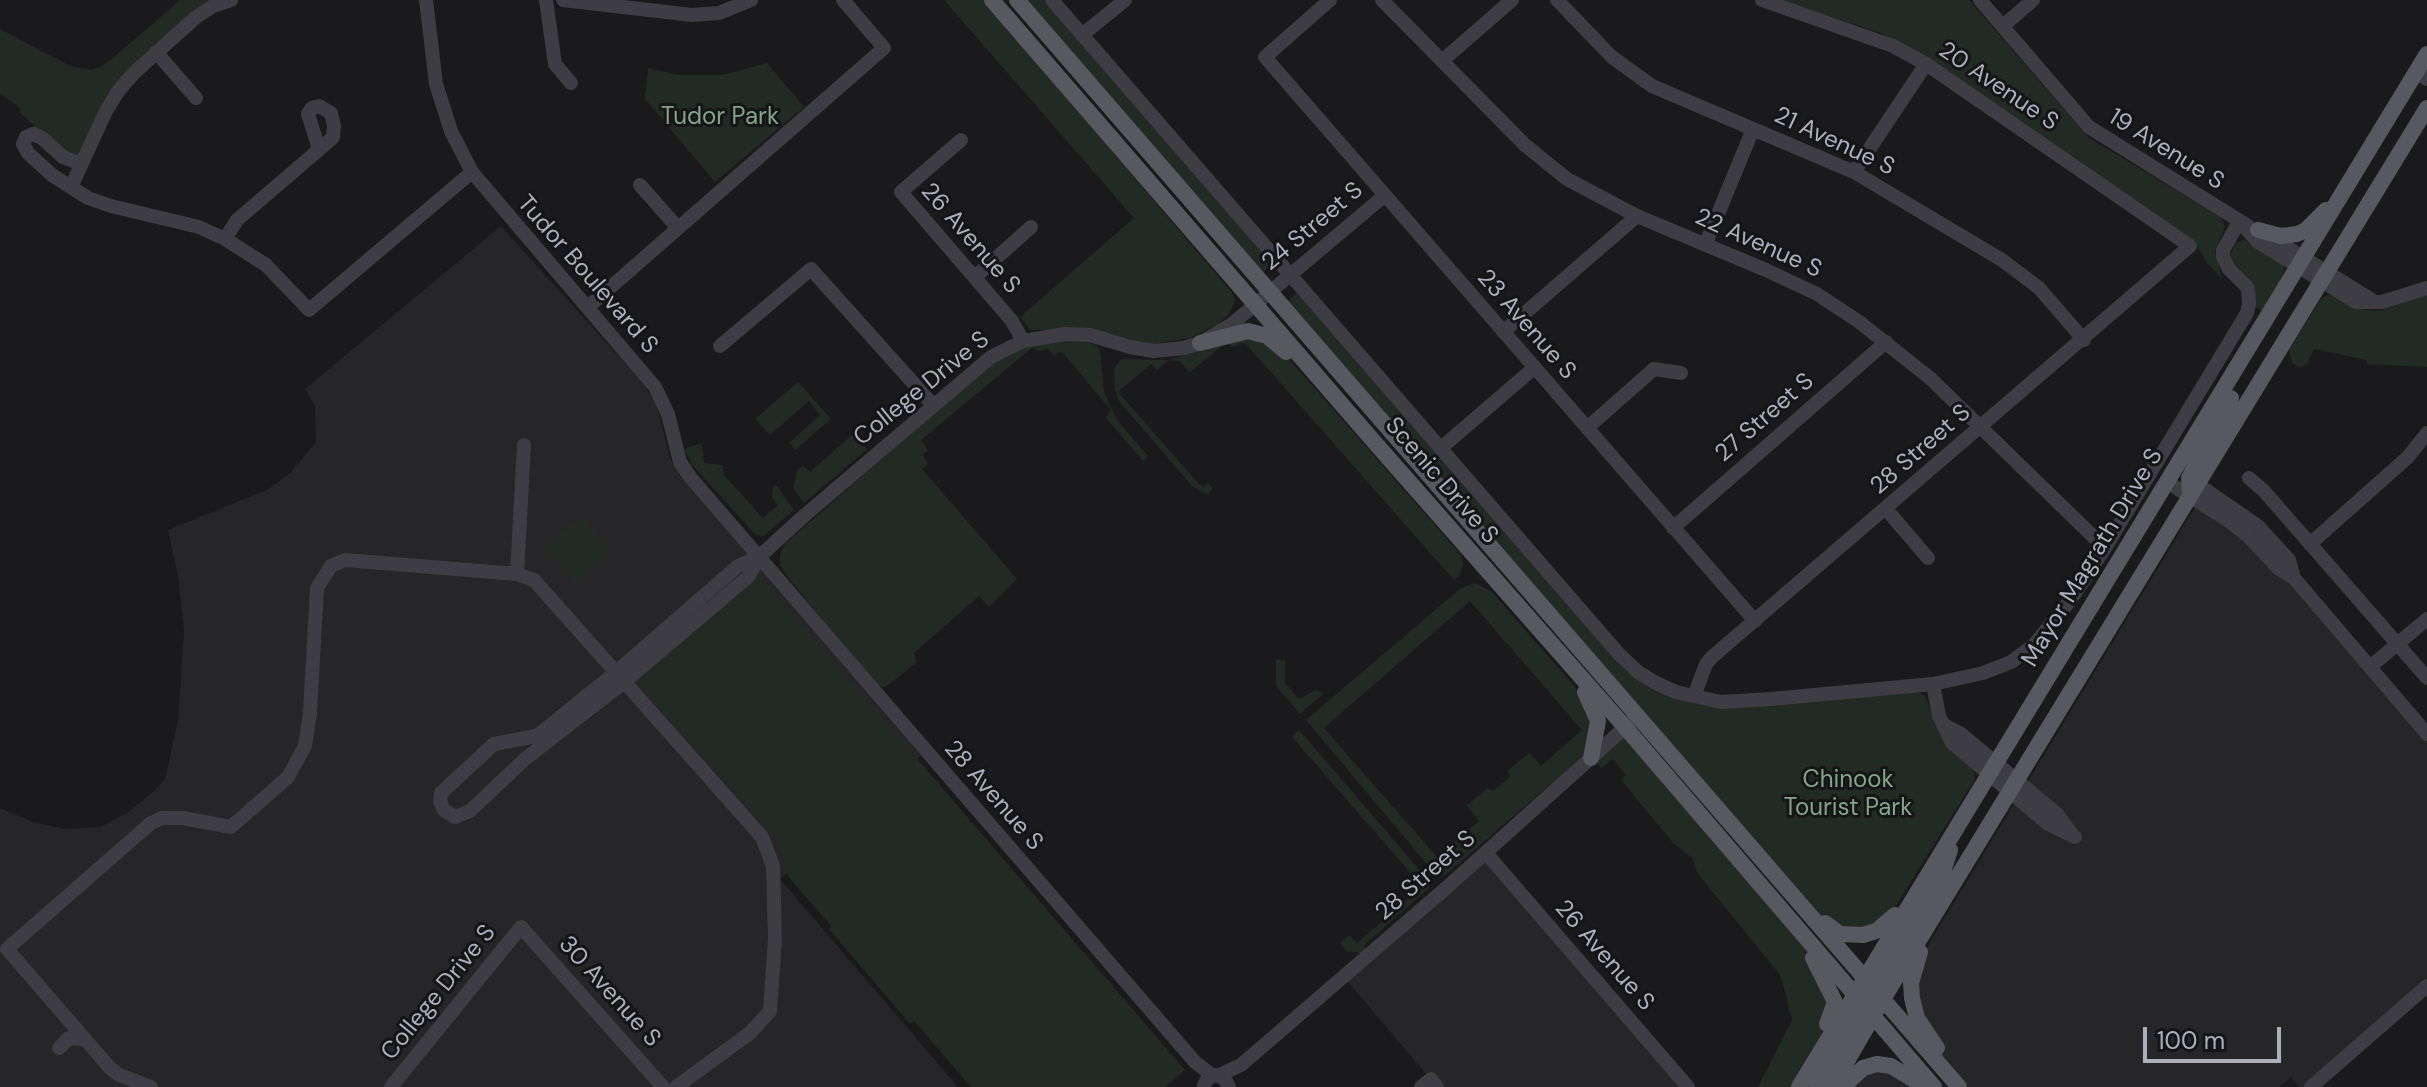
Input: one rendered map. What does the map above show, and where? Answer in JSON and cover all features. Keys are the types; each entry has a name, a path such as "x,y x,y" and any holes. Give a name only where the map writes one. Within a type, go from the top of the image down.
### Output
{"main road":[{"name":"Scenic Drive S","path":"992,0 1571,666 1632,722 1794,895 1959,1087"},
{"name":"Scenic Drive S","path":"1017,0 1270,292 1632,722 1750,873 1934,1087"},
{"name":"Mayor Magrath Drive S","path":"1798,1087 1863,1005 1967,862 2184,482 2260,328 2342,195 2422,76 2427,54"},
{"name":"Mayor Magrath Drive S","path":"1874,988 1948,842 1992,769 2326,276 2427,108"},
{"path":"2258,230 2281,236 2297,234 2306,230 2342,195"},
{"path":"1200,343 1248,331 1276,341 1376,444"},
{"path":"1571,666 1597,716 1597,736 1591,758"},
{"path":"1817,1087 1863,1005 1867,988 1874,988 1940,881 1959,823"},
{"path":"1794,895 1840,934 1851,936 1876,931 1895,915 1948,842"},
{"path":"1967,862 1922,946 1911,983 1917,1018 1939,1052 1968,1087"},
{"path":"1750,873 1814,959 1835,1002 1798,1087"},
{"name":"Mayor Magrath Drive S","path":"1832,1087 1863,1005"},
{"path":"1843,1087 1863,1068 1877,1064 1891,1066 1926,1087"}],"street":[{"path":"71,187 119,90 195,18 213,6 231,0"},
{"name":"Tudor Boulevard S","path":"426,0 436,84 451,131 472,172 655,387 668,414 680,462 760,556"},
{"path":"546,0 555,64 571,83"},
{"path":"563,0 692,15 719,13 751,0"},
{"path":"588,307 884,48 843,0"},
{"name":"Scenic Drive S","path":"1052,0 1619,654 1638,672 1656,683 1694,696"},
{"path":"1082,35 1125,0"},
{"name":"23 Avenue S","path":"1330,0 1265,57 1755,621"},
{"name":"22 Avenue S","path":"1382,0 1543,161 1592,194 1637,216 1706,243 1817,294 1886,342 1930,378 2105,548"},
{"path":"1442,61 1512,0"},
{"name":"21 Avenue S","path":"1557,0 1612,57 1652,86 1854,172 2002,260 2039,288 2084,340"},
{"name":"20 Avenue S","path":"1762,0 1893,46 1926,64 2190,246"},
{"name":"19 Avenue S","path":"1980,0 2089,127 2239,222 2258,230 2326,276 2356,302 2375,302 2427,288"},
{"path":"2003,26 2033,0"},
{"path":"156,52 196,98"},
{"path":"1854,172 1926,64"},
{"path":"1706,243 1753,129"},
{"path":"81,164 63,157 33,134 26,137 23,144 28,153 52,175 88,198 199,227 225,239 266,265 309,310 472,172"},
{"name":"26 Avenue S","path":"961,140 901,192 1012,321 1023,341"},
{"path":"225,239 237,220 319,149"},
{"path":"640,185 678,228"},
{"name":"24 Street S","path":"1270,292 1384,196"},
{"path":"1503,332 1637,216"},
{"name":"19 Avenue S","path":"2239,222 2258,242 2302,262"},
{"name":"Mayor Magrath Drive S","path":"1694,696 1721,702 1933,684 1983,673 2011,662 2034,645 2071,599 2105,548 2247,313 2248,288 2229,269 2223,257 2223,250 2239,222"},
{"path":"975,277 1031,227"},
{"name":"28 Street S","path":"1694,696 1706,664 2190,246"},
{"path":"720,346 811,269 933,405"},
{"name":"College Drive S","path":"619,678 536,736 494,744 441,793 440,802 444,810 455,817 466,814 619,678 738,566 760,556 991,357 1023,341 1065,334 1090,335 1154,351 1184,348 1200,343 1232,324 1270,292"},
{"name":"27 Street S","path":"1673,528 1886,342"},
{"path":"1441,448 1534,368"},
{"path":"1587,428 1654,369 1681,373"},
{"path":"2310,544 2408,457 2427,433"},
{"path":"517,574 524,445"},
{"path":"2249,478 2264,491 2427,678"},
{"path":"2184,482 2278,568 2294,578 2427,734"},
{"path":"1886,509 1928,558"},
{"name":"28 Avenue S","path":"760,556 1216,1083"},
{"path":"143,1085 110,1068 7,949 151,823 162,818 183,818 231,827 288,777 305,746 310,713 315,597 320,579 331,566 345,560 528,577 540,585 762,837 773,866 775,939 770,1011 750,1033 676,1087"},
{"path":"2370,667 2427,619"},
{"path":"1933,684 1939,716 1944,725 1961,734 2012,786"},
{"name":"28 Street S","path":"1216,1083 1241,1065 1486,853 1632,722"},
{"path":"515,740 525,759"},
{"name":"26 Avenue S","path":"1486,853 1688,1087"},
{"name":"College Drive S","path":"391,1087 521,927"},
{"name":"30 Avenue S","path":"521,927 663,1087"},
{"path":"2311,1087 2427,986"},
{"path":"69,1021 64,1043 84,1039"}],"shaded area":[{"path":"501,226 641,381 656,403 670,458 680,476 921,756 780,879 958,1087 0,1087 0,808 33,822 65,829 100,827 127,813 165,779 178,721 184,630 178,575 168,530 267,490 290,473 316,442 315,406 305,389"},
{"path":"2203,494 2235,517 2427,734 2427,986 2311,1087 2299,1087 2291,1077 2279,1087 1968,1087 1939,1052 1911,983 1930,942"},
{"path":"1486,853 1688,1087 1437,1087 1344,977"},
{"path":"1891,1066 1926,1087 1845,1087 1858,1072"}],"green space":[{"path":"180,0 229,0 134,73 81,164 33,134 34,125 19,112 21,109 0,93 0,29 70,66 91,70 113,58"},
{"path":"944,0 983,0 1229,289 1236,300 1228,315 1218,324 1190,338 1153,344 1130,341 1091,329 1031,330 1020,317 1134,218"},
{"path":"1023,0 1044,0 1272,264 1260,275"},
{"path":"1781,0 1969,0 2089,138 2221,217 2225,226 2215,251 2222,279 2206,262 2195,242 1916,51 1881,33"},
{"name":"Tudor Park","path":"767,63 804,107 715,182 645,99 648,68 678,75 723,75"},
{"path":"2244,240 2283,264 2282,279 2262,311 2256,307 2254,284 2230,255 2236,243"},
{"name":"Chinook Tourist Park","path":"1297,293 1605,648 1696,703 1919,692 1925,696 1936,725 1973,767 1975,779 1890,915 1862,932 1827,922 1286,303"},
{"path":"2427,294 2427,367 2367,364 2367,360 2314,349 2307,364 2301,368 2292,363 2289,350 2321,299 2327,295 2373,311"},
{"path":"1244,335 1282,351 1461,555 1463,565 1459,576 1454,580 1246,344 1233,347 1227,342 1190,372 1179,361 1169,360"},
{"path":"1070,339 1087,341 1100,351 1104,392 1117,420 1148,456 1143,461 1106,418 1110,409 1063,353 1054,356 1048,349 1038,351 1033,347 921,440 928,450 922,455 928,463 922,469 1017,579 989,607 979,596 914,653 917,662 888,685 876,685 787,576 780,565 780,554 785,544 986,367 1018,347"},
{"path":"1122,359 1169,360 1157,370 1151,364 1118,392 1199,484 1203,487 1208,483 1213,488 1207,495 1192,486 1119,401 1115,390 1114,368"},
{"path":"798,382 831,419 795,450 789,443 820,415 809,401 770,435 755,419"},
{"path":"853,434 867,449 804,503 793,488 797,470 803,466 810,472"},
{"path":"702,443 704,463 723,465 723,474 763,518 778,505 772,498 773,485 777,486 794,510 764,536 756,535 693,466 684,449"},
{"path":"581,517 612,552 576,583 545,548"},
{"path":"758,574 1185,1070 1165,1087 971,1087 914,1021 910,1024 829,929 831,926 788,876 778,841 634,680"},
{"path":"1475,583 1491,591 1589,705 1592,737 1575,763 1444,876 1436,875 1306,720 1461,588","holes":["1470,601 1582,730 1541,766 1529,753 1507,771 1510,777 1493,791 1487,788 1467,806 1479,821 1437,857 1324,728"]},
{"path":"1276,659 1285,661 1285,683 1299,699 1315,690 1324,693 1300,714 1276,686"},
{"path":"1625,727 1807,948 1834,1010 1797,1087 1758,1087 1792,1020 1781,976 1698,874 1692,858 1674,844 1621,780 1626,775 1613,759 1601,768 1593,757"},
{"path":"1299,730 1430,882 1430,887 1364,945 1366,949 1361,953 1347,951 1340,943 1349,935 1357,943 1420,889 1414,882 1415,878 1292,737"}]}
